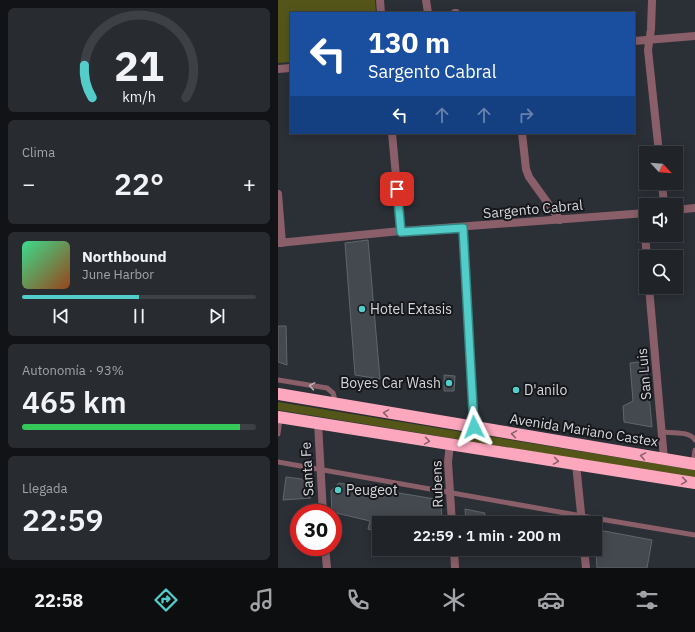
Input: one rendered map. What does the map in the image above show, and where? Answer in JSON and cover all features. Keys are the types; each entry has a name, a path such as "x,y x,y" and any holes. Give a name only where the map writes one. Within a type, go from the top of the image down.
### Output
{"highway":[{"name":"Avenida Mariano Castex","path":"278,394 694,464"},
{"path":"279,418 695,483"}],"street":[{"path":"380,0 382,12"},
{"path":"426,0 428,12"},
{"path":"652,0 648,50 658,146"},
{"path":"635,41 695,36"},
{"path":"278,69 290,68"},
{"path":"392,134 401,232"},
{"path":"522,134 526,169 529,177 560,220"},
{"path":"278,194 280,243"},
{"path":"683,209 695,208"},
{"name":"Sargento Cabral","path":"280,243 639,213"},
{"path":"463,228 474,427"},
{"name":"San Luis","path":"650,294 664,459"},
{"name":"Santa Fe","path":"318,424 322,504"},
{"name":"Rubens","path":"450,444 448,462 452,516"},
{"path":"576,464 582,516"},
{"path":"326,556 327,568"},
{"path":"454,556 455,568"},
{"path":"585,556 586,568"}],"lane":[{"path":"278,380 327,388 333,393 336,404"},
{"path":"278,434 279,418"},
{"path":"662,432 689,435 695,440"},
{"path":"694,464 695,450"},
{"path":"278,462 450,492 563,516"},
{"path":"602,523 695,535"}],"shaded area":[{"path":"278,0 375,0 376,12 290,12 290,62 278,63"},
{"path":"278,402 695,470 695,478 278,410"}],"building":[{"name":"Hotel Extasis","path":"368,240 380,379 355,375 345,243"},
{"path":"278,326 286,326 287,365 278,362"},
{"path":"646,361 652,427 624,422 623,406 633,401 630,363"},
{"name":"Boyes Car Wash","path":"444,375 455,376 454,391 444,391"},
{"path":"286,477 301,479 310,484 311,498 283,500"},
{"path":"339,483 441,500 442,516 372,516 372,530 368,529 370,521 342,514 342,504 332,504 331,491"},
{"path":"465,509 485,513 484,516 466,516"},
{"path":"602,531 652,540 647,568 597,568 596,556 602,556"}],"place":[{"name":"Hotel Extasis","path":"362,309"},
{"name":"Boyes Car Wash","path":"449,383"},
{"name":"D'anilo","path":"516,390"},
{"name":"Peugeot","path":"338,490"}],"route":[{"path":"397,189 401,232 463,228 474,427"}]}
